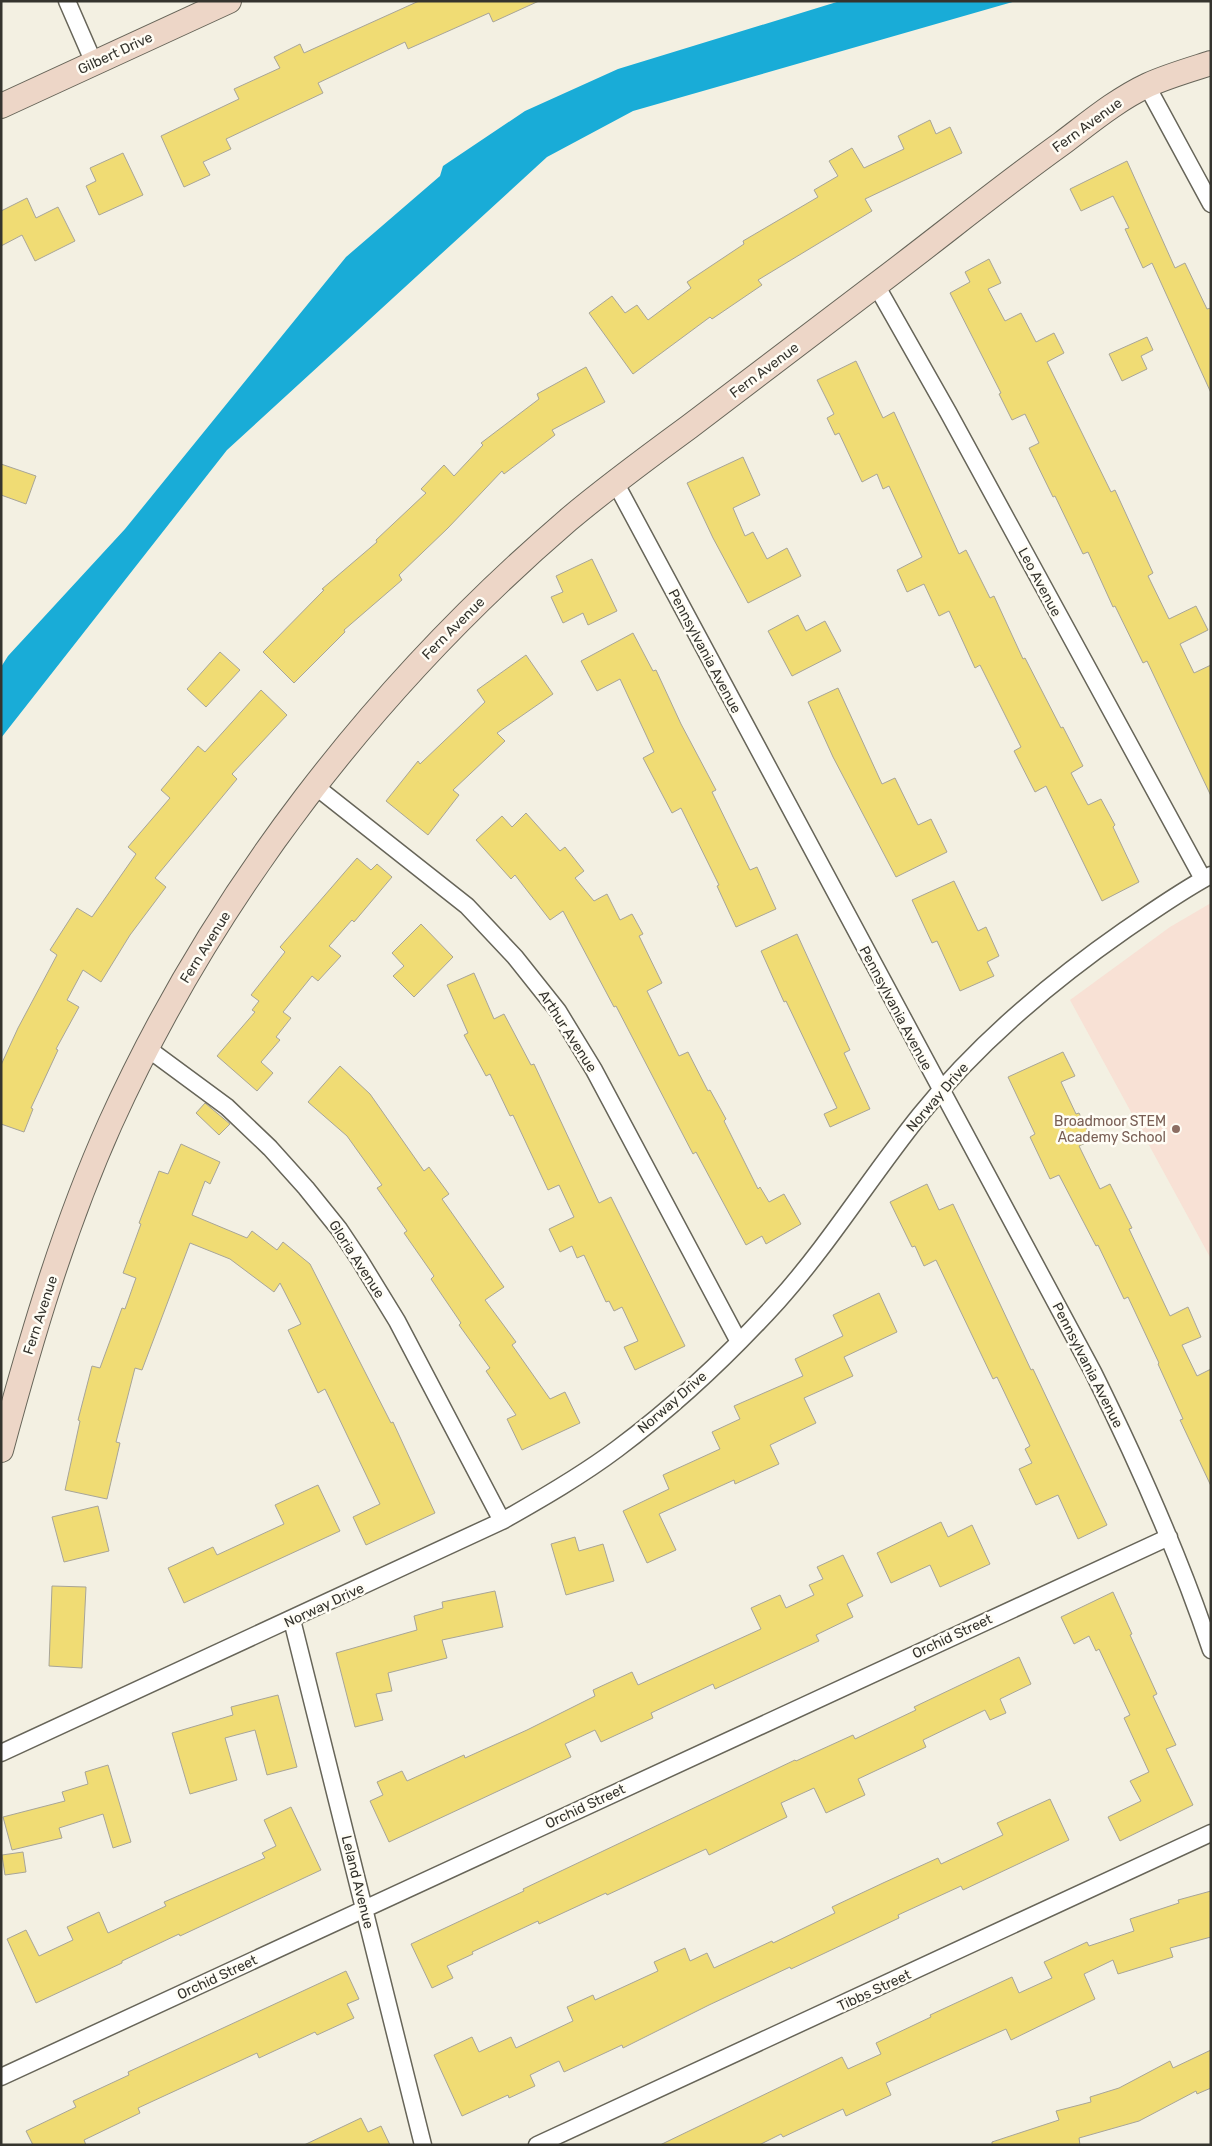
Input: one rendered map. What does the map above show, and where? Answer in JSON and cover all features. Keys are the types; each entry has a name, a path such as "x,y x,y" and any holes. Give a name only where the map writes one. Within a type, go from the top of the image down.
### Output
{"street":[{"path":"67,1 94,63"},
{"name":"Gilbert Drive","path":"1,106 229,1"},
{"name":"Fern Avenue","path":"1,1450 28,1349 71,1220 110,1125 148,1048 202,951 256,866 314,786 366,722 428,652 489,592 560,527 615,482 876,285 1023,171 1123,98 1174,74 1211,63"},
{"path":"1147,86 1211,204"},
{"name":"Leo Avenue","path":"876,285 1207,877"},
{"name":"Pennsylvania Avenue","path":"615,482 1093,1372 1136,1459 1169,1537 1211,1650"},
{"name":"Arthur Avenue","path":"314,786 467,906 515,957 552,1004 594,1070 739,1342"},
{"name":"Norway Drive","path":"1,1753 292,1620 502,1521 549,1494 618,1448 682,1397 739,1342 780,1298 828,1238 888,1155 941,1091 980,1048 1086,957 1161,905 1207,877"},
{"name":"Gloria Avenue","path":"148,1048 227,1107 270,1148 339,1229 397,1321 502,1521"},
{"name":"Orchid Street","path":"1,2077 1169,1537"},
{"name":"Leland Avenue","path":"292,1620 423,2145"},
{"name":"Tibbs Street","path":"537,2145 1211,1833"}],"shaded area":[{"name":"Broadmoor STEM Academy School","path":"1211,903 1211,1259 1070,1000 1170,927"}],"water":[{"path":"840,1 1016,1 633,111 547,157 227,450 1,738 1,667 8,656 125,529 346,257 440,176 443,166 525,111 618,69"}],"building":[{"path":"419,1 539,1 493,22 489,13 408,49 405,42 318,83 323,93 226,139 231,149 203,162 210,175 184,187 161,136 239,99 234,89 280,68 274,57 300,44 304,53"},
{"path":"930,120 936,134 950,127 962,153 865,199 872,211 758,280 762,285 712,319 710,317 633,374 589,313 612,296 625,313 637,305 648,320 691,288 687,282 744,244 743,241 818,197 814,190 838,176 829,161 852,148 864,168 904,149 898,136"},
{"path":"123,153 143,195 99,215 86,186 96,181 90,168"},
{"path":"1127,161 1175,268 1185,263 1207,309 1211,308 1211,393 1152,263 1143,268 1125,229 1129,228 1113,196 1081,211 1070,189"},
{"path":"27,198 36,218 58,207 75,241 35,261 22,235 1,246 1,211"},
{"path":"989,259 1001,283 988,289 1005,321 1021,313 1036,342 1054,333 1064,353 1047,362 1111,492 1115,490 1153,573 1148,576 1169,619 1196,606 1208,630 1180,644 1194,673 1211,665 1211,796 1147,661 1143,663 1115,606 1113,607 1088,552 1083,554 1029,448 1039,443 1025,414 1012,420 999,394 1001,393 950,293 970,282 965,272"},
{"path":"1147,337 1153,350 1141,356 1147,369 1122,381 1109,354"},
{"path":"856,361 883,418 894,412 959,554 966,550 990,598 994,596 1023,659 1025,658 1061,728 1063,727 1083,766 1071,773 1088,805 1101,799 1115,825 1113,827 1139,882 1102,901 1046,786 1035,792 1014,751 1021,747 980,665 975,668 949,611 939,616 924,584 907,592 897,570 922,557 889,486 883,489 877,474 862,482 839,433 835,435 827,418 834,414 817,380"},
{"path":"586,367 605,402 552,430 555,435 504,474 502,471 448,528 399,575 402,580 344,630 345,632 294,683 263,652 324,590 322,589 377,542 376,540 426,493 421,489 444,465 454,476 483,445 481,443 539,399 537,394"},
{"path":"743,457 760,495 733,508 745,536 753,532 767,559 787,548 801,576 748,603 713,538 687,483"},
{"path":"1,464 36,476 26,504 1,495"},
{"path":"592,559 617,611 588,625 583,613 563,623 551,597 563,592 556,576"},
{"path":"798,615 806,631 825,621 841,651 792,676 768,631"},
{"path":"633,633 653,671 656,670 681,724 716,790 712,792 750,870 757,867 776,909 736,927 717,886 719,885 681,808 672,813 643,758 654,752 620,679 597,691 581,661"},
{"path":"220,652 240,670 206,707 187,689"},
{"path":"526,655 553,694 497,733 505,741 453,790 459,795 428,835 386,801 418,761 420,764 485,702 477,690"},
{"path":"838,688 882,784 895,778 918,825 931,819 947,852 896,877 833,757 808,702"},
{"path":"261,690 287,715 232,774 237,779 155,878 166,887 130,935 101,982 83,970 67,1000 79,1007 56,1049 58,1050 31,1108 33,1109 24,1132 1,1124 1,1065 18,1028 57,955 50,950 77,908 92,917 136,854 128,847 170,798 161,790 198,746 205,752"},
{"path":"526,813 560,851 565,847 584,871 575,878 594,901 607,894 620,920 632,914 643,934 639,936 662,983 647,991 679,1056 688,1052 708,1091 710,1090 726,1119 724,1121 758,1189 760,1187 769,1202 784,1194 801,1224 766,1244 762,1236 746,1245 696,1152 693,1154 616,1006 614,1007 563,911 550,920 515,875 511,879 476,840 502,816 512,827"},
{"path":"357,858 371,870 377,864 392,877 354,922 352,920 329,946 341,956 318,981 312,976 283,1012 291,1018 276,1037 280,1040 261,1062 273,1073 257,1091 217,1056 255,1012 252,1010 259,1001 251,995 285,952 280,947"},
{"path":"954,881 978,931 986,927 999,956 987,962 994,976 960,991 937,941 932,943 912,900"},
{"path":"421,924 453,957 414,997 393,976 404,966 392,953"},
{"path":"797,934 850,1050 844,1053 870,1109 830,1127 824,1114 837,1108 786,1001 784,1002 761,951"},
{"path":"474,973 494,1019 504,1014 531,1065 534,1064 599,1203 611,1197 685,1346 635,1370 624,1347 638,1341 622,1307 614,1311 609,1301 606,1302 584,1255 577,1258 572,1246 560,1252 549,1229 574,1217 559,1185 548,1190 513,1115 510,1116 490,1074 486,1076 464,1035 468,1033 447,985"},
{"path":"1063,1052 1075,1076 1061,1082 1076,1114 1079,1113 1092,1140 1079,1146 1100,1189 1110,1184 1132,1228 1129,1229 1170,1316 1188,1307 1201,1337 1182,1345 1197,1376 1211,1369 1211,1486 1180,1420 1183,1419 1159,1363 1128,1297 1124,1299 1098,1245 1096,1246 1059,1175 1050,1179 1030,1137 1035,1134 1008,1077"},
{"path":"340,1066 370,1094 424,1171 429,1167 449,1194 442,1199 504,1287 485,1300 516,1342 512,1345 550,1399 565,1392 580,1423 522,1450 507,1419 516,1415 486,1371 490,1368 459,1325 461,1323 431,1279 434,1276 404,1233 407,1231 377,1188 382,1185 347,1136 308,1102"},
{"path":"205,1103 230,1124 219,1135 196,1113"},
{"path":"181,1144 220,1162 210,1184 205,1181 192,1215 247,1238 252,1231 277,1250 283,1242 310,1264 391,1423 393,1422 435,1513 366,1545 353,1517 380,1504 325,1389 318,1393 288,1330 301,1324 280,1283 274,1292 230,1259 190,1243 142,1370 135,1368 116,1442 120,1443 107,1499 65,1490 80,1421 78,1420 92,1366 100,1368 122,1308 125,1309 136,1278 123,1273 141,1224 139,1223 159,1171 168,1174"},
{"path":"927,1184 939,1210 953,1204 1107,1525 1078,1539 1058,1495 1036,1505 1019,1469 1032,1463 1025,1449 1030,1446 997,1377 993,1379 936,1260 924,1266 915,1246 912,1247 890,1202"},
{"path":"879,1293 897,1332 844,1357 853,1376 804,1398 816,1423 770,1445 779,1464 735,1484 734,1480 659,1514 676,1550 647,1563 623,1511 669,1489 663,1475 720,1449 712,1432 740,1419 734,1406 803,1376 795,1359 843,1336 833,1315"},
{"path":"318,1485 340,1531 184,1603 168,1568 213,1547 217,1555 284,1524 275,1505"},
{"path":"98,1506 109,1551 64,1562 52,1517"},
{"path":"941,1522 948,1537 972,1525 990,1564 940,1587 930,1565 891,1583 877,1553"},
{"path":"575,1537 579,1551 603,1544 614,1581 566,1595 551,1544"},
{"path":"843,1555 863,1596 847,1604 853,1617 816,1635 819,1641 715,1689 713,1684 651,1713 653,1718 601,1742 595,1730 565,1744 571,1757 389,1842 370,1801 383,1795 377,1782 402,1771 407,1781 464,1755 465,1758 595,1696 593,1690 632,1672 638,1685 761,1629 751,1608 780,1595 786,1608 814,1595 809,1585 823,1579 817,1567"},
{"path":"52,1586 86,1587 82,1668 49,1666"},
{"path":"495,1591 503,1627 442,1640 447,1658 388,1673 392,1691 376,1694 383,1720 355,1727 336,1653 417,1630 414,1616 443,1608 442,1602"},
{"path":"1113,1592 1157,1694 1153,1696 1176,1745 1166,1749 1193,1805 1120,1841 1108,1817 1141,1801 1130,1781 1149,1772 1124,1718 1130,1715 1099,1649 1096,1651 1089,1636 1074,1644 1061,1617"},
{"path":"1019,1657 1031,1684 1000,1699 1006,1713 990,1720 985,1710 923,1740 926,1747 858,1779 865,1795 826,1813 814,1788 781,1803 787,1817 709,1855 706,1849 607,1895 606,1893 539,1924 538,1921 472,1952 473,1954 447,1966 453,1978 432,1988 411,1944 795,1760 853,1735 855,1739 916,1710 914,1707"},
{"path":"278,1695 297,1767 267,1775 255,1730 225,1738 237,1780 190,1794 172,1733 233,1715 231,1707"},
{"path":"108,1765 131,1842 113,1848 103,1814 59,1828 62,1838 12,1850 3,1817 65,1801 62,1792 88,1784 85,1772"},
{"path":"1050,1799 1069,1840 963,1890 961,1886 898,1915 899,1918 709,2005 623,2048 622,2045 564,2072 559,2061 530,2075 535,2086 509,2098 508,2095 462,2116 434,2055 472,2037 479,2052 511,2037 516,2048 573,2021 567,2007 593,1995 595,2000 658,1971 654,1962 685,1948 690,1961 707,1953 714,1968 772,1941 773,1943 835,1913 832,1907 883,1883 938,1858 941,1864 1003,1835 997,1823"},
{"path":"291,1807 321,1870 180,1936 179,1934 36,2003 7,1939 26,1930 39,1956 73,1940 67,1927 99,1912 108,1933 166,1906 164,1902 265,1858 262,1853 276,1846 264,1820"},
{"path":"23,1852 26,1872 5,1875 2,1855"},
{"path":"1211,1891 1211,1937 1170,1948 1173,1957 1118,1974 1113,1960 1084,1974 1095,1999 1011,2040 1006,2029 886,2083 891,2095 846,2116 843,2109 783,2137 781,2134 759,2145 660,2145 842,2057 848,2069 881,2054 876,2043 931,2017 930,2015 1012,1977 1019,1993 1052,1978 1044,1962 1087,1942 1089,1946 1134,1931 1130,1919 1179,1903 1178,1900"},
{"path":"346,1971 359,1999 347,2004 354,2018 317,2035 315,2032 259,2058 257,2053 138,2108 140,2113 84,2140 86,2145 33,2145 26,2131 76,2107 73,2101 129,2075 128,2072"},
{"path":"1211,2050 1211,2088 1197,2094 1196,2091 1139,2121 1079,2138 1080,2145 992,2145 992,2142 1059,2120 1056,2111 1091,2102 1090,2097 1119,2088 1170,2061 1173,2068"},
{"path":"361,2118 368,2132 381,2126 390,2145 304,2145"}],"place":[{"name":"Broadmoor STEM Academy School","path":"1176,1129"}]}
